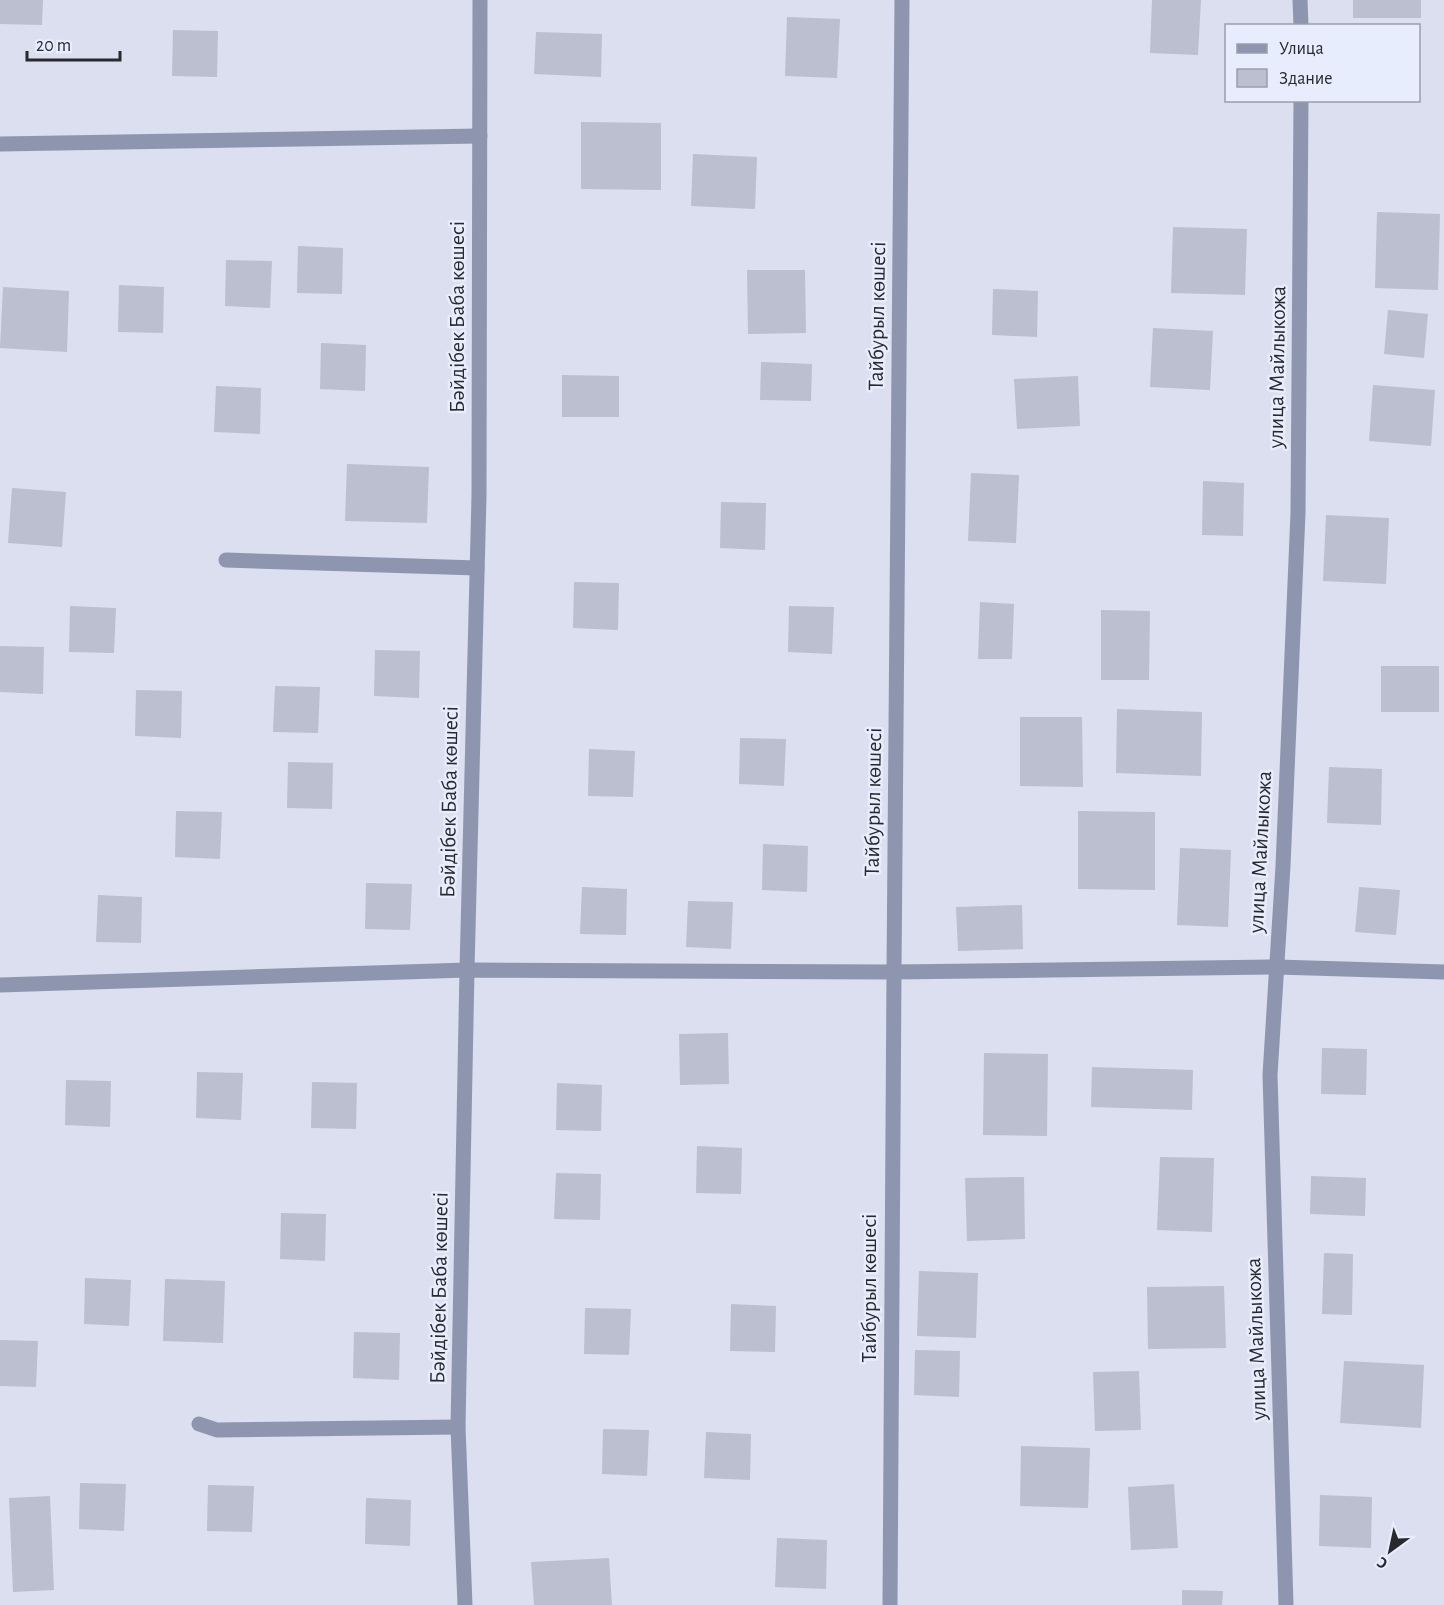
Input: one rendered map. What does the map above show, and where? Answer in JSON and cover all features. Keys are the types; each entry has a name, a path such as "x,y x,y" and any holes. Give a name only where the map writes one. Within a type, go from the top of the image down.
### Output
{"street":[{"name":"Бәйдібек Баба көшесі","path":"465,1605 458,1427 479,496 480,0"},
{"name":"Тайбурыл көшесі","path":"890,1605 902,0"},
{"path":"1300,0 1301,24"},
{"name":"улица Майлыкожа","path":"1286,1605 1270,1075 1283,866 1298,513 1301,102"},
{"path":"0,144 480,136"},
{"path":"226,560 477,568"},
{"path":"0,985 467,970 894,972 1277,967 1444,972"},
{"path":"199,1424 217,1430 458,1427"}],"building":[{"path":"0,0 43,0 42,25 0,24"},
{"path":"1152,0 1201,0 1198,55 1150,53"},
{"path":"1353,0 1421,0 1421,18 1353,18"},
{"path":"787,17 840,19 837,78 785,76"},
{"path":"173,30 218,31 217,77 172,76"},
{"path":"536,32 602,34 601,77 534,74"},
{"path":"581,122 661,123 661,190 581,189"},
{"path":"693,154 757,157 755,209 691,206"},
{"path":"1377,212 1440,214 1438,290 1375,288"},
{"path":"1173,227 1247,229 1245,295 1171,293"},
{"path":"298,246 343,248 342,294 297,293"},
{"path":"226,260 272,261 270,308 225,306"},
{"path":"747,270 805,270 806,333 748,334"},
{"path":"119,285 164,287 163,333 118,332"},
{"path":"3,287 69,291 67,352 0,348"},
{"path":"993,289 1038,291 1037,337 992,335"},
{"path":"1388,310 1428,314 1424,358 1384,354"},
{"path":"1153,328 1213,331 1210,390 1150,387"},
{"path":"321,343 366,345 365,391 320,389"},
{"path":"761,362 812,364 811,401 760,400"},
{"path":"562,375 619,376 619,417 562,417"},
{"path":"1078,376 1080,426 1017,429 1014,379"},
{"path":"1373,385 1435,390 1431,446 1369,441"},
{"path":"216,386 261,388 260,434 214,432"},
{"path":"347,464 429,467 427,523 345,521"},
{"path":"971,473 1019,475 1016,543 968,541"},
{"path":"1203,481 1244,483 1243,536 1202,535"},
{"path":"12,488 66,492 62,547 8,543"},
{"path":"721,502 766,503 765,550 720,548"},
{"path":"1326,515 1389,518 1386,584 1323,581"},
{"path":"574,582 619,583 618,630 573,628"},
{"path":"980,602 1014,604 1012,659 978,659"},
{"path":"70,606 116,608 114,653 69,652"},
{"path":"789,606 834,607 832,654 788,652"},
{"path":"1101,610 1150,611 1149,680 1101,680"},
{"path":"0,646 44,647 43,694 0,692"},
{"path":"375,650 420,651 419,698 374,696"},
{"path":"1381,666 1439,666 1439,712 1381,712"},
{"path":"275,686 320,687 318,733 273,732"},
{"path":"136,690 182,691 181,738 135,736"},
{"path":"1117,709 1202,712 1201,776 1116,773"},
{"path":"1020,717 1082,717 1083,787 1020,786"},
{"path":"740,738 786,739 784,786 739,784"},
{"path":"589,749 635,751 633,797 588,796"},
{"path":"288,762 333,763 332,809 287,808"},
{"path":"1329,767 1382,769 1381,825 1327,823"},
{"path":"176,811 222,812 220,859 175,857"},
{"path":"1078,811 1155,812 1155,890 1078,889"},
{"path":"763,844 808,846 807,892 762,890"},
{"path":"1180,848 1231,850 1228,927 1177,925"},
{"path":"366,883 412,884 410,930 365,929"},
{"path":"582,887 627,889 626,935 580,934"},
{"path":"1359,887 1400,890 1396,935 1355,932"},
{"path":"98,895 142,897 141,943 96,942"},
{"path":"688,901 733,902 731,949 686,947"},
{"path":"1022,905 1023,949 958,951 956,907"},
{"path":"728,1033 729,1084 680,1085 679,1034"},
{"path":"1322,1048 1367,1049 1366,1095 1321,1094"},
{"path":"984,1053 1048,1054 1047,1136 983,1135"},
{"path":"1092,1067 1193,1070 1192,1110 1091,1107"},
{"path":"197,1072 243,1073 241,1120 196,1118"},
{"path":"66,1080 111,1081 110,1127 65,1125"},
{"path":"312,1082 357,1083 356,1129 311,1128"},
{"path":"557,1083 602,1085 601,1131 556,1130"},
{"path":"697,1146 742,1148 741,1194 696,1193"},
{"path":"1160,1157 1214,1158 1212,1232 1157,1230"},
{"path":"556,1173 601,1174 600,1220 554,1219"},
{"path":"1311,1176 1366,1178 1365,1216 1310,1214"},
{"path":"1024,1177 1025,1239 967,1241 965,1178"},
{"path":"281,1213 326,1214 325,1261 280,1259"},
{"path":"1324,1253 1353,1254 1352,1315 1322,1314"},
{"path":"919,1271 978,1273 976,1338 917,1336"},
{"path":"85,1278 131,1280 129,1326 84,1324"},
{"path":"165,1279 225,1281 223,1343 163,1341"},
{"path":"1224,1286 1226,1348 1148,1349 1147,1287"},
{"path":"731,1304 776,1306 775,1352 730,1351"},
{"path":"585,1308 631,1309 629,1355 584,1354"},
{"path":"354,1332 400,1333 399,1380 353,1378"},
{"path":"0,1340 38,1341 36,1387 0,1386"},
{"path":"915,1350 960,1351 959,1397 914,1395"},
{"path":"1344,1361 1424,1365 1421,1428 1340,1423"},
{"path":"1139,1371 1141,1430 1095,1431 1093,1372"},
{"path":"603,1429 649,1430 647,1476 602,1474"},
{"path":"706,1432 751,1434 750,1480 704,1478"},
{"path":"1021,1446 1090,1448 1088,1508 1020,1506"},
{"path":"80,1483 126,1484 124,1531 79,1529"},
{"path":"1174,1484 1178,1548 1131,1550 1128,1487"},
{"path":"208,1485 254,1486 252,1532 207,1531"},
{"path":"1320,1495 1372,1497 1371,1548 1319,1546"},
{"path":"50,1496 54,1590 13,1592 9,1498"},
{"path":"366,1498 411,1500 410,1546 365,1544"},
{"path":"777,1538 827,1540 826,1589 775,1587"},
{"path":"609,1558 612,1605 534,1605 531,1562"},
{"path":"1182,1590 1223,1591 1222,1605 1182,1605"}]}
